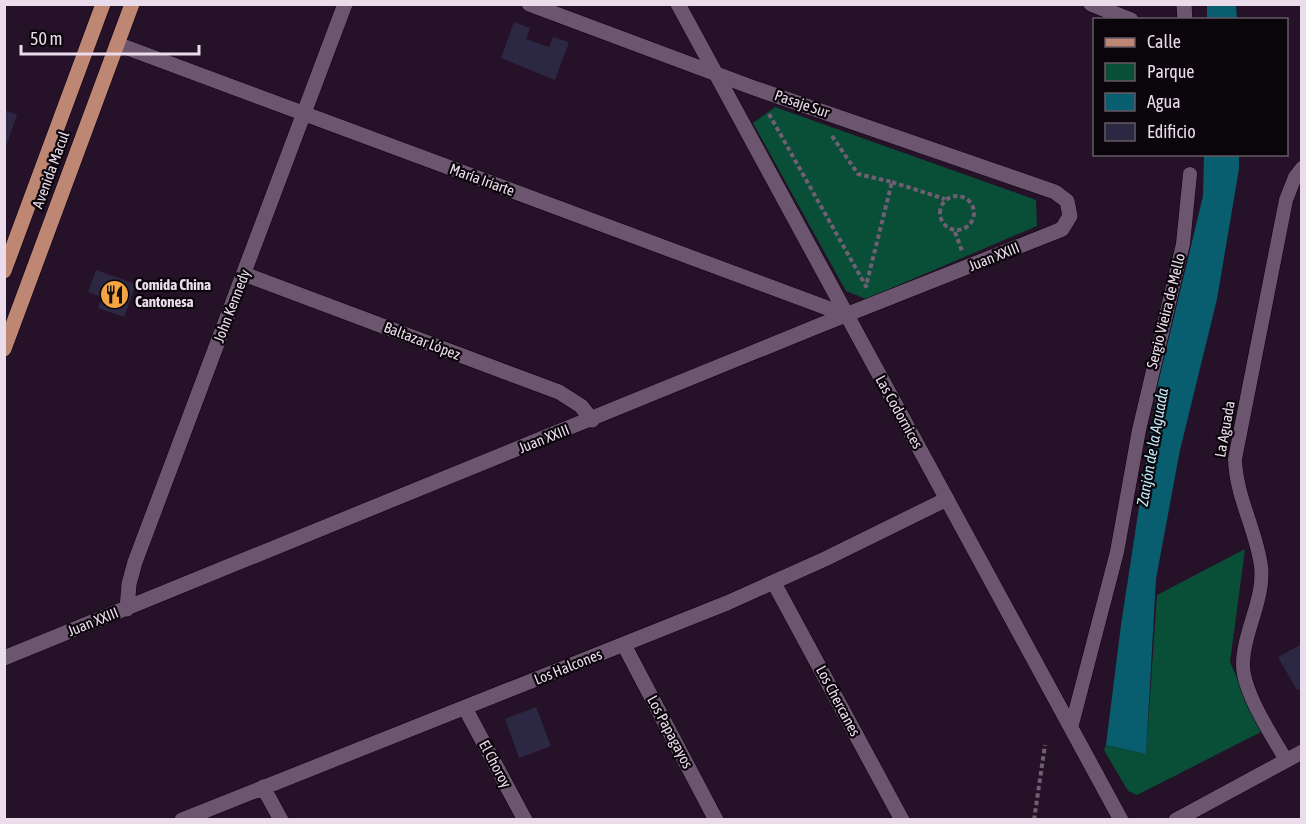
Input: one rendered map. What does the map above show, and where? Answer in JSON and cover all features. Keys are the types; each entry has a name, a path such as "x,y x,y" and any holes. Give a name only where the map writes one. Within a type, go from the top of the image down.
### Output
{"main road":[{"name":"Avenida Macul","path":"4,271 102,4"},
{"name":"Avenida Macul","path":"4,349 132,4"}],"street":[{"name":"John Kennedy","path":"127,609 132,573 345,4"},
{"name":"Pasaje Sur","path":"529,4 754,88 1055,192 1062,196 1070,208"},
{"name":"Las Codornices","path":"678,4 1121,819"},
{"path":"1091,4 1126,18"},
{"name":"María Iriarte","path":"117,44 846,315"},
{"name":"Juan XXIII","path":"4,658 1062,229 1070,216 1070,208"},
{"name":"Baltazar López","path":"244,274 559,392 581,406 592,420"},
{"name":"Los Halcones","path":"182,819 624,645 774,583 947,499"},
{"name":"Los Chercanes","path":"774,583 902,819"},
{"name":"Los Papagayos","path":"624,645 716,819"},
{"name":"El Choroy","path":"465,708 525,819"},
{"path":"1176,819 1302,752"},
{"path":"263,788 281,819"}],"lane":[{"name":"La Aguada","path":"1286,760 1253,701 1243,665 1260,585 1261,567 1236,478 1235,459 1286,200 1295,177 1302,168"},
{"name":"Sergio Vieira de Mello","path":"1071,728 1117,552 1139,430 1183,244 1190,174"}],"path":[{"path":"754,88 876,304"},
{"path":"821,111 819,117 858,174 892,182 945,200 958,195 971,202 975,215 969,227 955,232 943,225 938,212 945,200"},
{"path":"866,287 892,182"},
{"path":"1034,819 1046,745"}],"green space":[{"path":"775,107 1036,200 1037,226 866,299 846,291 753,123"},
{"path":"1245,549 1230,662 1261,732 1137,795 1128,791 1104,750 1106,745 1146,754 1157,595"}],"water":[{"path":"1207,5 1236,5 1237,18 1207,18"},
{"name":"Zanjón de la Aguada","path":"1204,156 1239,156 1239,169 1217,299 1180,450 1156,579 1146,754 1106,745 1121,625 1158,383 1203,196"}],"building":[{"path":"514,22 530,28 526,39 549,47 553,37 569,42 555,80 501,58"},
{"path":"4,110 17,115 5,149 4,149"},
{"name":"Comida China Cantonesa","path":"96,270 136,284 124,317 98,308 102,297 88,292"},
{"path":"1302,644 1302,688 1297,690 1278,657"},
{"path":"536,707 551,746 519,758 505,719"}],"place":[{"name":"Comida China Cantonesa","path":"114,294"}]}
